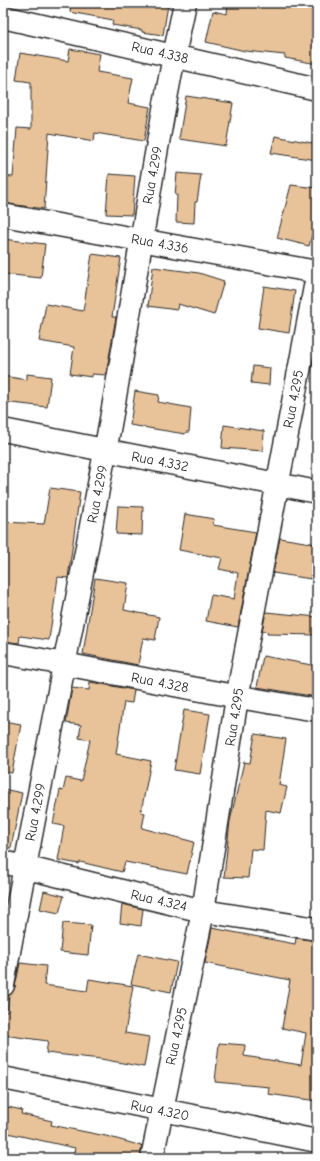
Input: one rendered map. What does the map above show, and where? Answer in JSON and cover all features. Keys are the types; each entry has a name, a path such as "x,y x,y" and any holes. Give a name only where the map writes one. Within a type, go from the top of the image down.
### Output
{"street":[{"name":"Rua 4.299","path":"3,985 24,868 105,450 141,239 174,55 185,3"},
{"name":"Rua 4.338","path":"5,17 317,89"},
{"name":"Rua 4.336","path":"3,216 141,239 317,272"},
{"name":"Rua 4.295","path":"152,1158 203,910 237,698 276,485 317,276"},
{"name":"Rua 4.332","path":"3,430 317,492"},
{"name":"Rua 4.328","path":"3,653 64,663 237,698 317,710"},
{"name":"Rua 4.324","path":"3,862 203,910 317,929"},
{"name":"Rua 4.320","path":"3,1078 317,1141"}],"building":[{"path":"71,3 115,3 145,8 146,3 168,5 163,35 112,25 113,20 70,12"},
{"path":"228,3 317,3 317,64 285,58 285,55 245,51 206,42 213,11 227,14"},
{"path":"70,49 100,54 97,72 133,78 128,103 150,107 144,141 95,133 94,141 49,133 44,209 3,203 3,176 13,177 17,128 31,129 31,82 16,80 20,53 68,61"},
{"path":"186,96 233,103 226,146 179,139"},
{"path":"275,136 317,144 317,160 271,153"},
{"path":"177,173 201,175 197,202 195,202 194,223 176,222 177,195 175,195"},
{"path":"109,174 135,176 132,215 106,214"},
{"path":"291,185 317,188 317,216 309,246 277,238"},
{"path":"3,239 45,244 41,278 3,274"},
{"path":"92,254 121,258 112,317 116,317 106,375 92,374 92,377 70,374 74,347 39,341 46,304 83,311"},
{"path":"153,267 199,273 224,281 214,315 178,304 177,310 148,306"},
{"path":"264,286 295,291 289,333 258,328"},
{"path":"253,366 270,368 269,385 251,383"},
{"path":"27,374 51,377 47,407 3,402 3,376 27,380"},
{"path":"135,391 159,395 158,402 191,408 189,432 186,432 185,434 130,425"},
{"path":"224,425 264,431 263,451 222,448"},
{"path":"50,488 80,492 68,578 58,577 49,640 20,636 19,643 3,641 3,522 44,524"},
{"path":"118,506 143,507 142,535 116,534"},
{"path":"185,514 214,519 213,525 256,532 238,627 206,621 211,595 234,599 238,573 219,569 222,558 179,550"},
{"path":"280,538 317,544 311,579 273,573"},
{"path":"95,578 128,583 124,610 159,617 155,640 143,638 138,665 83,654"},
{"path":"266,612 317,617 317,635 267,634 268,632 262,631"},
{"path":"263,656 317,666 317,697 257,687"},
{"path":"90,682 134,690 132,703 124,702 116,754 151,761 141,812 145,813 142,828 194,842 187,874 125,862 122,872 80,862 79,864 58,860 64,826 53,824 60,790 63,791 66,778 81,781 90,740 79,738 81,725 66,723 72,688 89,690"},
{"path":"184,710 210,714 200,774 174,770"},
{"path":"3,721 21,724 12,773 3,772"},
{"path":"255,734 286,739 279,785 287,787 281,813 266,810 263,850 251,849 248,878 224,877 230,821 244,762 250,763"},
{"path":"3,789 22,793 11,848 3,847"},
{"path":"44,891 64,896 59,913 40,909"},
{"path":"122,904 143,909 141,926 120,923"},
{"path":"63,923 91,925 88,955 60,952"},
{"path":"212,928 295,944 296,938 317,941 317,1101 268,1094 269,1087 215,1082 219,1043 245,1045 244,1056 301,1065 306,1033 282,1028 290,980 205,963"},
{"path":"138,954 177,962 171,992 131,984"},
{"path":"20,963 46,966 44,985 87,991 89,979 133,986 125,1033 149,1037 144,1067 101,1059 46,1053 48,1041 3,1035 3,1011 7,1012 9,995 15,987"},
{"path":"3,1106 22,1110 21,1114 52,1121 51,1125 106,1136 142,1146 140,1158 73,1158 75,1148 3,1132"}]}
